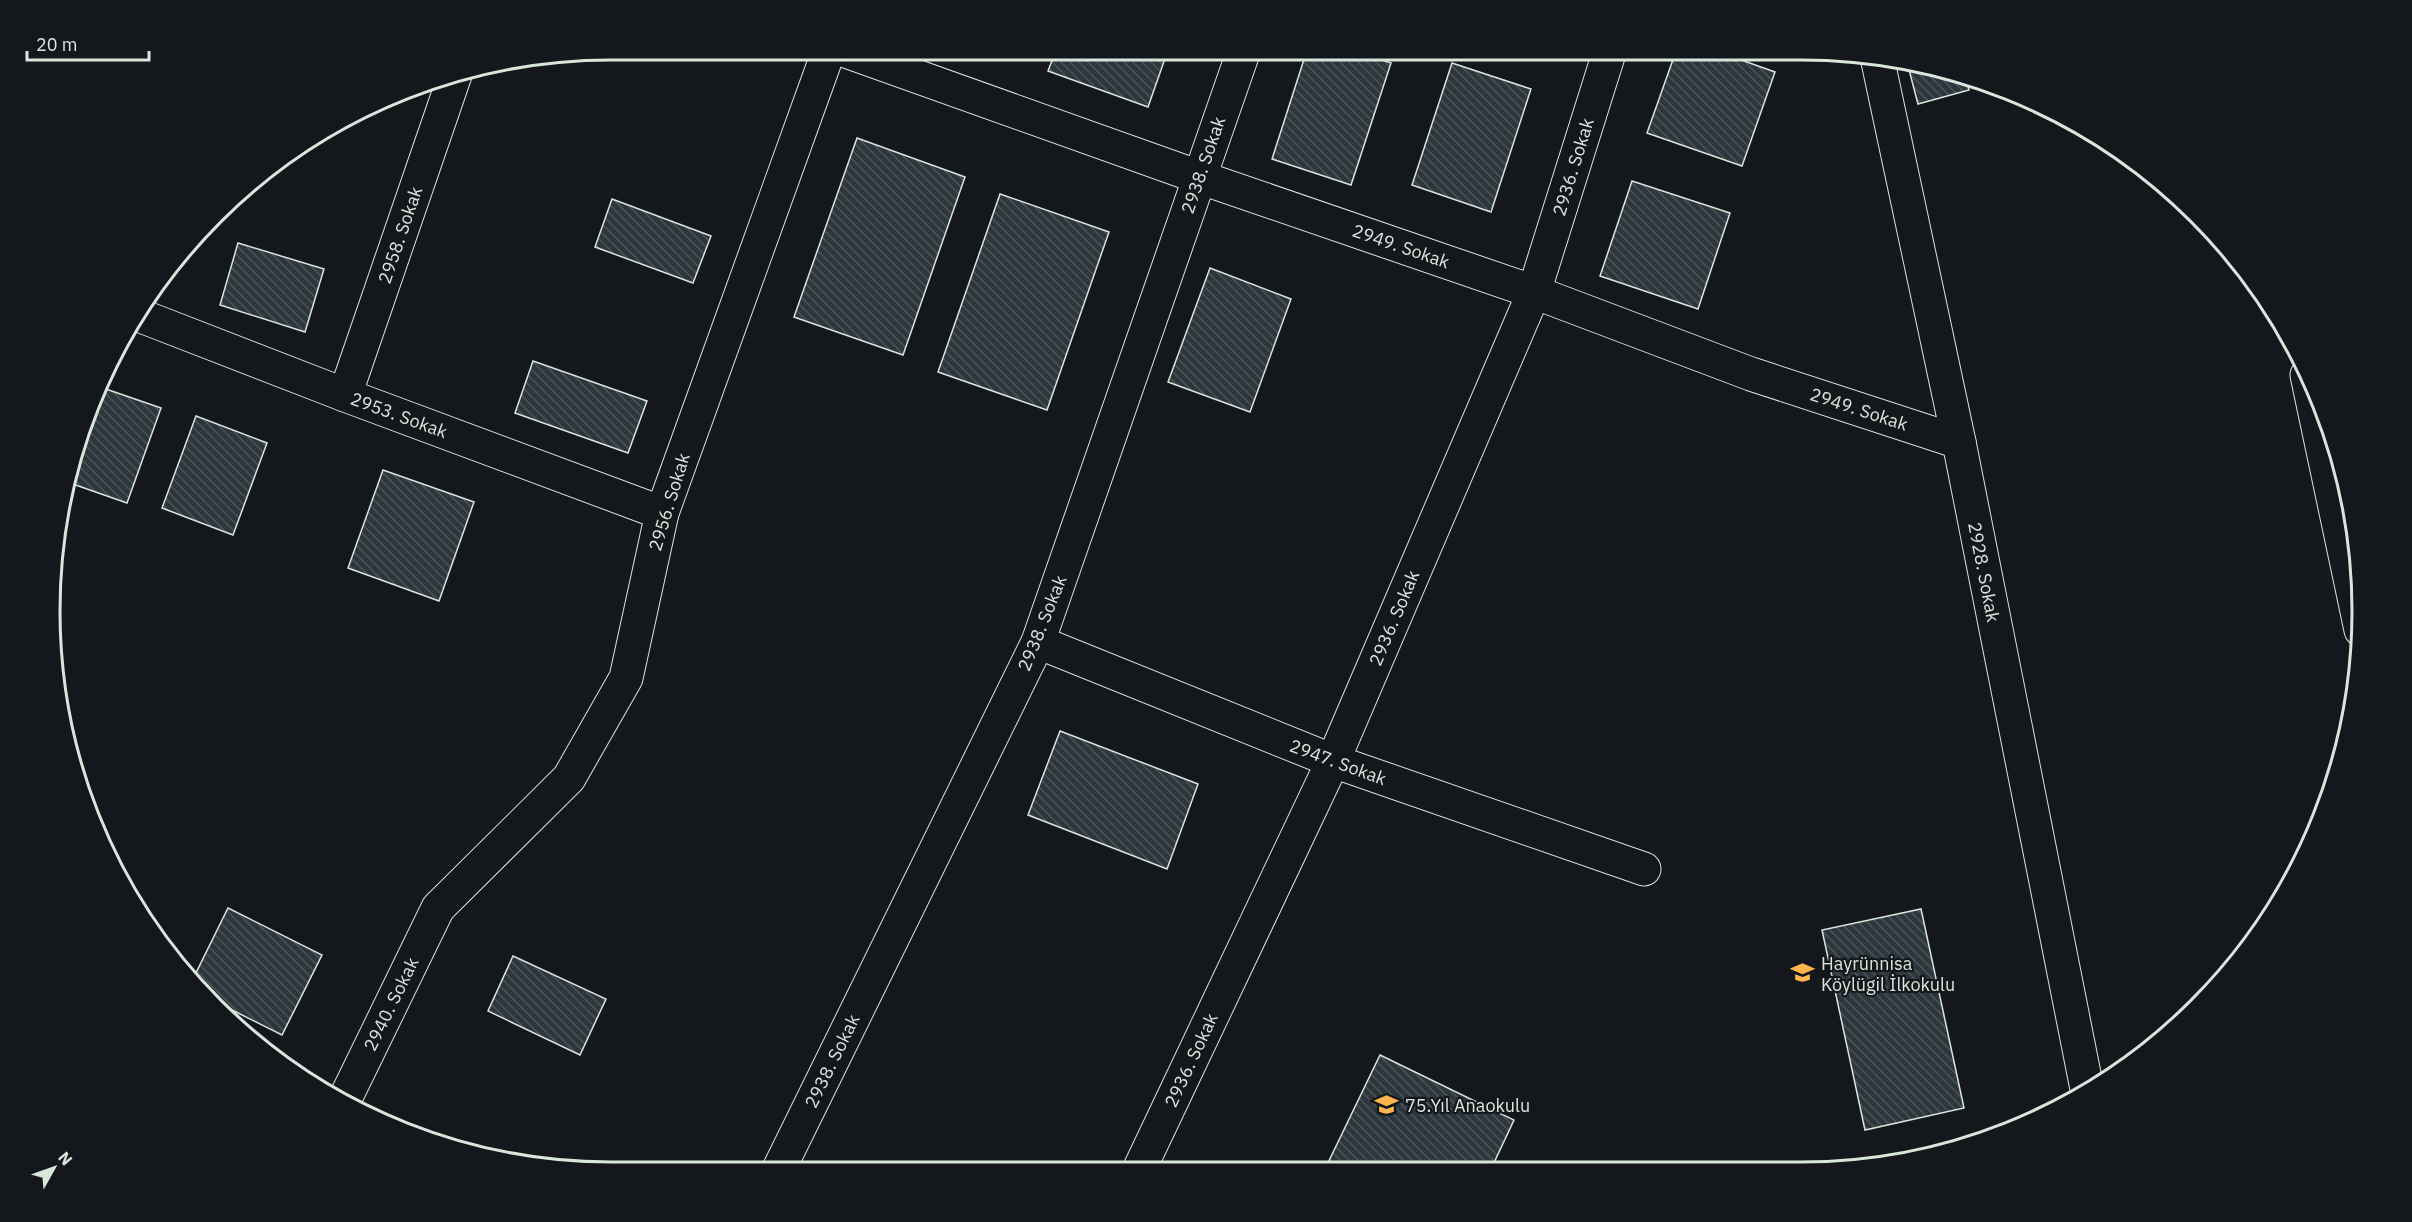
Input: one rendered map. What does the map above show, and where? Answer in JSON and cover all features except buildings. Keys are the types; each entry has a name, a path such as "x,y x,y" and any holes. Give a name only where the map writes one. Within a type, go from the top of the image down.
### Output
{"street":[{"name":"2956. Sokak","path":"438,908 569,778 626,678 662,513 825,60"},
{"name":"2949. Sokak","path":"871,60 1199,177 1534,292 1751,374 1959,442"},
{"name":"2938. Sokak","path":"782,1162 1038,642 1240,60"},
{"name":"2936. Sokak","path":"1143,1162 1332,761 1534,292 1607,60"},
{"name":"2928. Sokak","path":"1879,66 1959,442 2086,1082"},
{"name":"2958. Sokak","path":"345,395 452,84"},
{"name":"2953. Sokak","path":"145,318 662,513"},
{"path":"2315,413 2351,584"},
{"name":"2947. Sokak","path":"1038,642 1332,761 1644,869"},
{"name":"2940. Sokak","path":"347,1094 438,908"}],"place":[{"name":"Hayrünnisa Köylügil İlkokulu","path":"1803,973"},
{"name":"75.Yıl Anaokulu","path":"1387,1105"}]}
